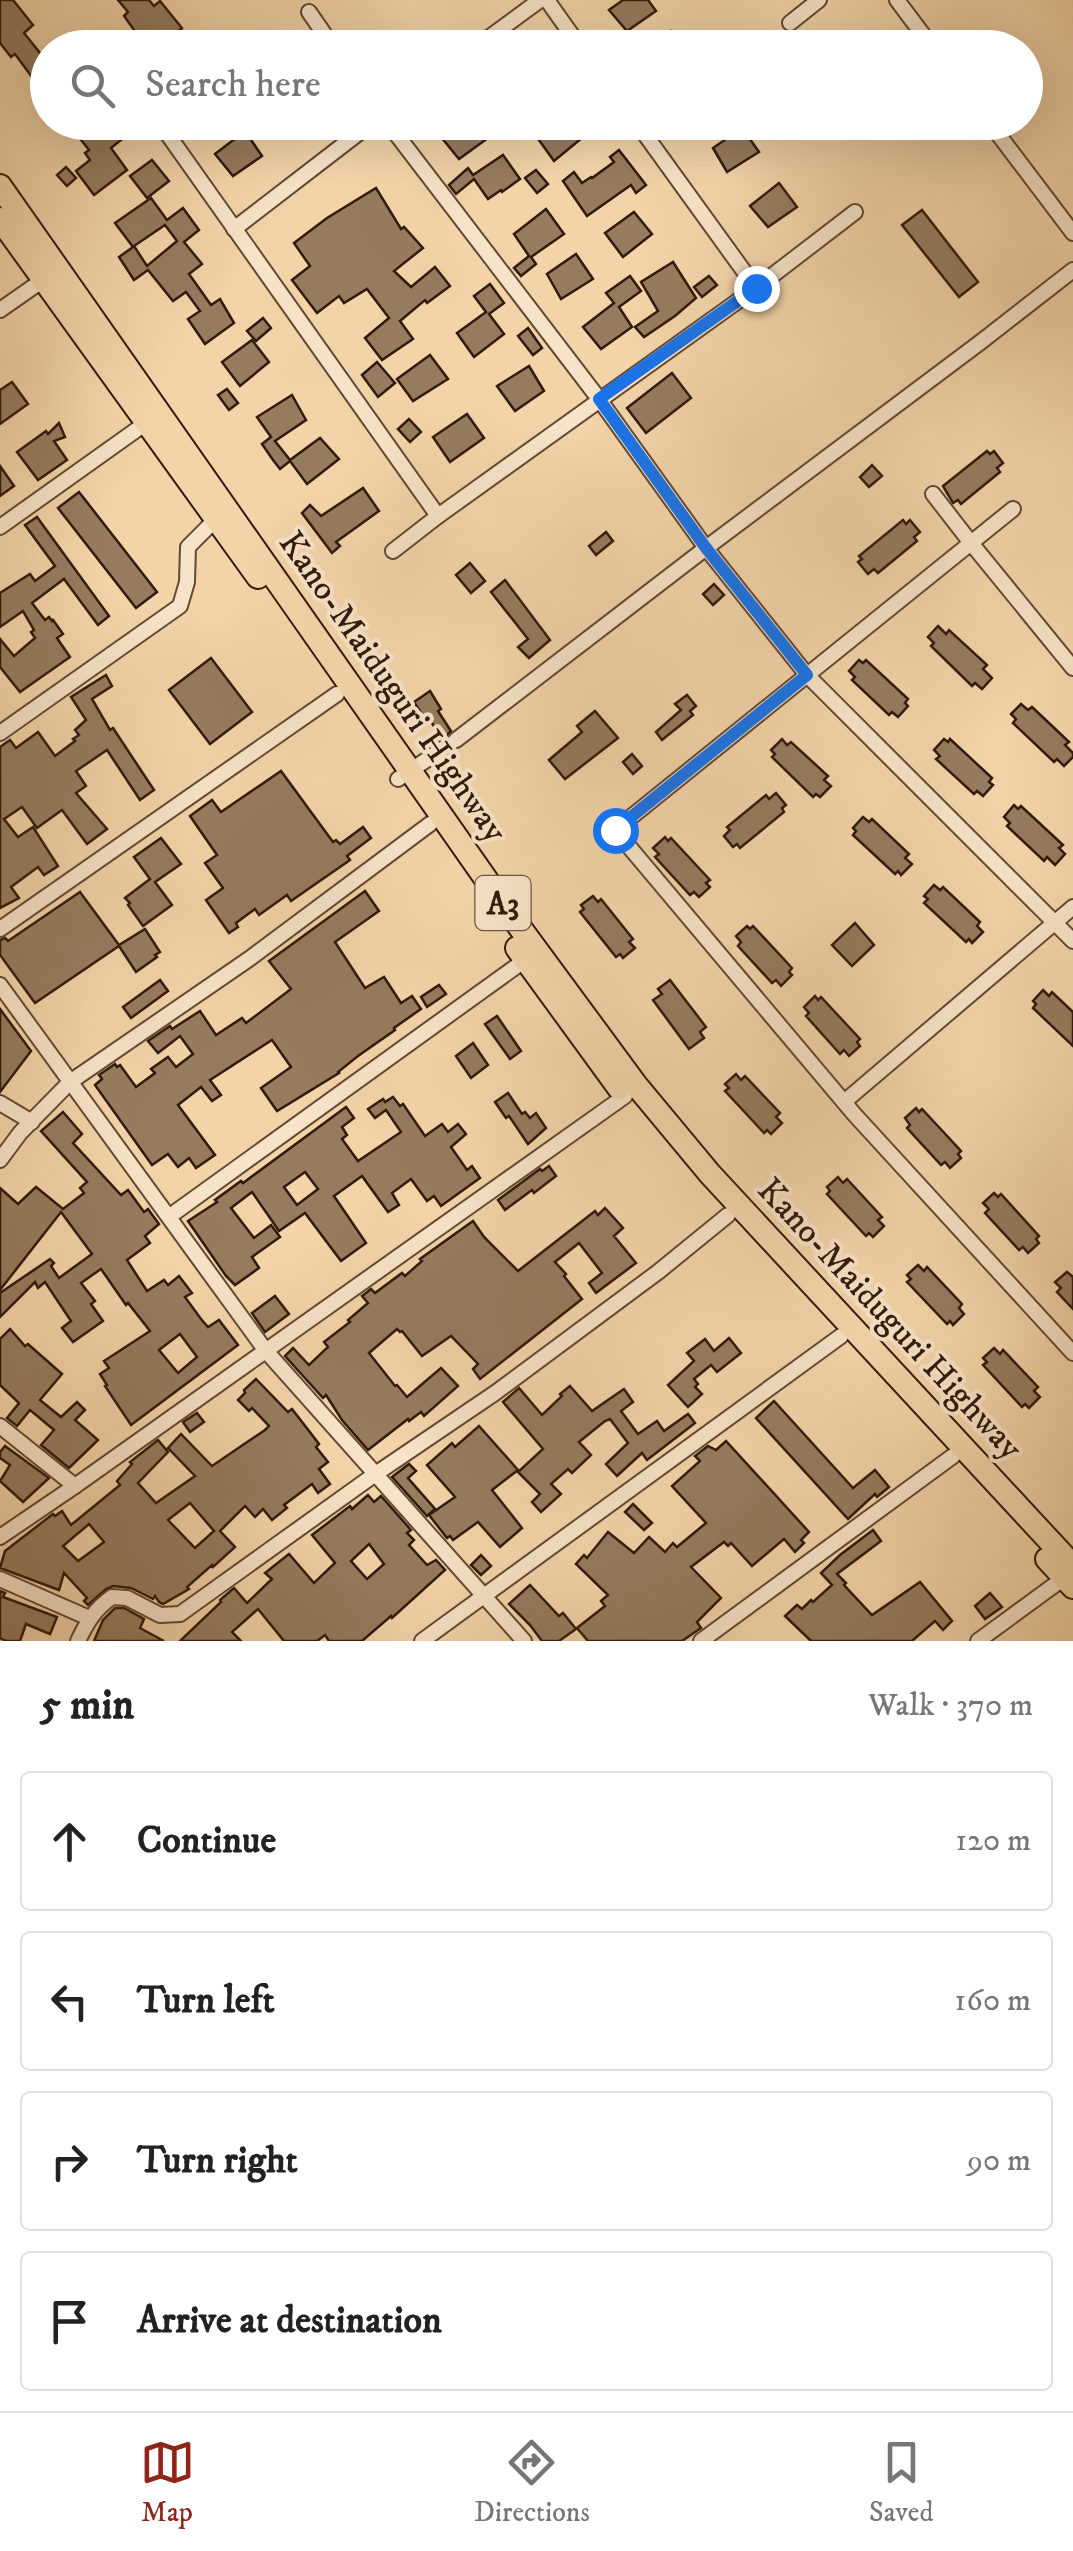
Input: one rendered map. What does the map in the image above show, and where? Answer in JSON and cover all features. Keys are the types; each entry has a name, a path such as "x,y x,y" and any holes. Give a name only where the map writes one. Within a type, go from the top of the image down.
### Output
{"highway":[{"name":"Kano-Maiduguri Highway","path":"0,186 404,775 674,1132 1070,1577"},
{"name":"Kano-Maiduguri Highway","path":"0,219 284,614 337,694 404,775 430,824 594,1057 660,1140 728,1215 1070,1577"}],"street":[{"path":"500,30 543,0 567,30"},
{"path":"790,23 819,0"},
{"path":"897,0 920,30"},
{"path":"309,12 322,30"},
{"path":"172,140 438,516"},
{"path":"234,229 350,140"},
{"path":"401,140 599,399 706,548 807,675 1073,941"},
{"path":"649,140 756,288"},
{"path":"1003,140 1073,233"},
{"path":"394,551 855,212"},
{"path":"404,775 452,743 1073,270"},
{"path":"0,310 43,280"},
{"path":"0,527 146,423"},
{"path":"933,494 1073,668"},
{"path":"1013,510 615,830 844,1102 1073,1354"},
{"path":"0,732 180,606 187,582 188,547 215,520"},
{"path":"0,929 337,694"},
{"path":"0,1160 20,1133 70,1082 249,959 430,824"},
{"path":"844,1102 1073,907"},
{"path":"170,1216 525,960"},
{"path":"0,984 266,1351 524,1641"},
{"path":"0,1537 625,1096"},
{"path":"0,1103 32,1122"},
{"path":"78,1641 89,1618 112,1597 127,1598 160,1615 180,1614 495,1392 658,1272 728,1215"},
{"path":"422,1641 840,1336"},
{"path":"0,1426 76,1486"},
{"path":"701,1641 953,1456"},
{"path":"978,1641 1070,1577"},
{"path":"0,1579 89,1618"}],"building":[{"path":"0,0 13,0 33,25 24,33 30,40 30,74 15,54 11,57 0,43"},
{"path":"118,0 149,0 154,6 160,1 182,28 134,30 124,16 128,12"},
{"path":"623,0 648,0 656,11 626,30 609,10"},
{"path":"81,140 121,140 111,148 127,170 94,195 76,171 90,160 85,153 89,150"},
{"path":"233,140 251,140 262,156 233,176 215,154"},
{"path":"443,140 485,140 459,159"},
{"path":"539,140 579,140 554,161"},
{"path":"725,140 750,140 759,152 727,172 713,148"},
{"path":"619,150 646,185 636,193 631,185 587,216 563,181 574,172 582,183 592,178 614,162 610,157"},
{"path":"503,155 520,179 502,192 488,199 474,179 456,194 449,185 468,168 473,175"},
{"path":"152,160 169,181 147,198 130,176"},
{"path":"66,167 76,178 67,186 57,175"},
{"path":"536,170 548,184 537,193 525,178"},
{"path":"779,183 797,207 768,227 750,206"},
{"path":"376,188 401,229 404,227 423,248 394,271 411,287 435,267 450,286 400,321 413,339 382,360 365,338 389,318 367,289 344,303 339,296 317,313 292,280 310,266 294,243"},
{"path":"151,198 167,220 183,208 199,230 184,242 202,264 189,274 211,305 220,299 234,323 205,344 188,319 200,311 186,292 173,301 148,270 134,280 119,257 133,247 115,223","holes":["165,225 177,241 147,266 134,246"]},
{"path":"546,209 564,234 531,257 536,264 521,276 514,268 529,256 514,234"},
{"path":"922,210 978,282 959,297 902,225"},
{"path":"634,212 652,234 623,257 605,233"},
{"path":"576,254 593,279 561,299 547,274"},
{"path":"673,262 696,298 644,337 635,327 658,311 641,282"},
{"path":"630,276 641,291 619,307 632,327 601,349 583,327 614,303 606,293"},
{"path":"709,276 717,285 702,297 694,287"},
{"path":"490,284 504,303 489,314 504,334 474,357 457,333 486,312 474,296"},
{"path":"263,318 271,328 256,341 247,331"},
{"path":"528,328 542,348 533,355 518,336"},
{"path":"252,340 269,362 240,386 222,362"},
{"path":"430,355 448,379 413,401 397,379"},
{"path":"377,362 395,383 378,397 362,375"},
{"path":"529,366 544,391 515,411 497,386"},
{"path":"672,373 691,398 646,433 627,408"},
{"path":"12,382 28,404 0,424 0,390"},
{"path":"227,389 238,403 229,410 218,395"},
{"path":"292,395 306,420 275,441 290,460 320,438 339,459 307,484 290,461 280,469 273,460 262,444 271,437 257,417"},
{"path":"467,414 484,438 450,462 433,437"},
{"path":"409,419 421,432 410,442 398,429"},
{"path":"59,423 65,437 54,441 67,460 38,480 17,452"},
{"path":"987,451 994,451 1003,463 997,468 1000,472 961,504 958,500 953,503 943,486"},
{"path":"872,465 882,476 869,487 860,477"},
{"path":"0,466 14,486 0,496"},
{"path":"363,488 379,511 336,542 340,546 332,553 302,513 310,505 321,516"},
{"path":"79,492 157,592 136,608 58,508"},
{"path":"37,517 109,616 98,625 64,579 32,603 63,634 57,638 70,657 20,692 0,667 0,639 14,656 35,638 31,632 34,630 23,611 0,627 0,593 30,574 35,581 55,566 25,525"},
{"path":"903,520 906,524 910,520 920,532 914,537 917,541 878,573 874,569 868,574 858,562 862,559 859,556"},
{"path":"606,532 613,541 596,555 589,546"},
{"path":"470,563 485,581 471,593 456,575"},
{"path":"505,580 550,640 529,658 518,647 528,639 491,592"},
{"path":"714,584 724,595 713,605 703,594"},
{"path":"938,626 946,634 949,630 987,665 983,669 992,678 982,689 975,683 972,686 931,646 934,643 928,637"},
{"path":"211,658 252,712 210,744 169,690"},
{"path":"859,660 866,660 908,699 908,706 898,717 892,712 889,715 852,680 855,677 849,671"},
{"path":"106,675 112,686 92,699 154,790 140,800 107,750 76,771 86,786 76,793 107,829 87,844 62,810 37,828 22,807 4,819 18,837 33,827 58,866 44,875 38,867 11,887 19,898 0,908 0,747 10,740 16,748 38,732 55,756 75,741 79,735 75,730 86,720 71,697"},
{"path":"430,691 451,731 446,736 441,737 414,702"},
{"path":"687,695 696,706 690,711 693,715 662,740 656,732 681,710 675,704"},
{"path":"1021,704 1028,710 1032,707 1069,742 1065,745 1073,757 1064,766 1057,759 1054,762 1013,723 1016,719 1011,714"},
{"path":"595,711 618,738 565,779 549,760 582,732 577,726"},
{"path":"782,739 787,745 791,742 828,776 824,780 831,786 820,797 813,797 772,757 775,754 771,750"},
{"path":"944,739 950,739 992,778 989,782 993,785 983,796 977,791 974,794 936,759 940,756 934,750"},
{"path":"632,754 642,766 633,774 623,762"},
{"path":"281,771 333,842 340,844 363,827 371,838 347,856 350,860 291,901 287,895 259,915 255,909 229,933 206,900 223,888 205,863 217,855 190,816 212,800 221,812"},
{"path":"776,793 786,805 782,808 784,812 740,848 737,844 733,847 724,836 730,830 727,827 766,795 769,799"},
{"path":"1014,805 1018,809 1021,806 1063,845 1059,848 1065,854 1055,865 1047,857 1044,861 1007,826 1010,823 1004,817"},
{"path":"863,817 869,822 872,819 909,854 905,858 912,864 901,875 898,871 895,874 853,835 853,828"},
{"path":"665,837 668,841 671,838 710,880 706,883 710,887 699,897 694,892 690,895 655,857 659,854 653,848"},
{"path":"161,838 181,864 155,882 172,905 143,926 125,898 150,879 134,857"},
{"path":"934,885 940,890 943,887 980,922 977,926 983,932 972,943 969,939 966,942 924,903 928,899 924,896"},
{"path":"365,891 379,911 335,942 365,988 384,977 401,1003 412,996 421,1009 339,1073 277,1111 261,1088 291,1067 272,1040 210,1080 221,1095 212,1101 201,1087 178,1105 215,1155 196,1168 189,1158 178,1167 168,1154 152,1165 95,1085 102,1079 99,1075 115,1064 120,1065 136,1087 168,1057 176,1067 193,1054 180,1036 158,1053 148,1041 200,1011 216,1035 242,1018 246,1023 291,989 269,961"},
{"path":"80,892 119,945 145,929 160,952 136,972 119,946 35,1003 0,955 0,940 8,941"},
{"path":"593,896 598,902 601,899 633,939 629,942 635,948 623,958 620,954 616,957 580,912 584,909 581,905"},
{"path":"855,923 874,945 852,966 832,945"},
{"path":"747,926 753,926 792,968 792,975 781,986 776,980 772,983 738,946 741,942 736,936"},
{"path":"160,980 168,991 131,1018 123,1007"},
{"path":"670,980 706,1027 700,1032 704,1038 689,1049 653,1000 662,994 658,989"},
{"path":"439,985 446,994 427,1007 421,997"},
{"path":"1043,990 1049,996 1052,992 1073,1012 1073,1046 1033,1008 1033,1001"},
{"path":"815,996 818,1000 821,997 860,1039 860,1046 849,1056 844,1050 840,1054 806,1016 809,1013 804,1007"},
{"path":"0,1009 31,1051 0,1092"},
{"path":"497,1016 521,1051 510,1059 485,1024"},
{"path":"473,1043 488,1065 471,1078 456,1056"},
{"path":"736,1074 741,1080 745,1076 780,1113 776,1117 782,1123 771,1134 767,1130 764,1133 725,1091 729,1088 725,1084"},
{"path":"508,1093 522,1114 525,1112 530,1118 536,1113 546,1128 528,1144 495,1102"},
{"path":"393,1097 400,1106 403,1104 425,1136 442,1124 448,1132 458,1124 466,1134 451,1147 467,1170 472,1166 480,1178 441,1206 434,1196 427,1201 411,1179 392,1193 399,1205 388,1212 362,1176 334,1196 366,1243 341,1261 305,1213 279,1231 252,1192 231,1208 254,1238 271,1225 280,1237 252,1257 259,1268 235,1285 188,1221 346,1107 354,1118 342,1127 347,1135 342,1139 358,1161 401,1132 386,1110 375,1118 368,1109 383,1099 385,1102","holes":["305,1172 318,1189 297,1205 284,1187"]},
{"path":"916,1108 919,1112 922,1109 961,1151 961,1158 950,1168 945,1162 941,1165 907,1128 910,1125 905,1118"},
{"path":"63,1112 82,1134 73,1143 121,1195 128,1190 159,1224 145,1236 150,1243 127,1260 147,1291 164,1280 168,1285 179,1276 192,1293 185,1297 201,1319 208,1327 219,1320 238,1345 131,1425 100,1374 109,1368 104,1361 150,1331 101,1269 81,1283 95,1301 91,1304 103,1321 73,1342 62,1328 71,1321 45,1282 38,1288 35,1282 0,1317 0,1293 50,1259 59,1278 92,1254 61,1212 0,1290 0,1188 18,1204 36,1187 63,1209 84,1193 80,1188 87,1182 41,1131","holes":["180,1334 197,1357 178,1373 159,1350"]},
{"path":"549,1166 556,1176 505,1210 498,1200"},
{"path":"838,1177 843,1183 847,1179 882,1217 878,1220 884,1226 873,1237 869,1233 866,1236 827,1194 827,1187"},
{"path":"994,1193 998,1197 1001,1194 1039,1236 1039,1243 1028,1253 1023,1247 1019,1250 985,1213 989,1209 983,1203"},
{"path":"605,1208 623,1228 614,1236 636,1263 596,1293 589,1283 602,1273 579,1243 555,1262 582,1299 480,1379 473,1369 478,1364 451,1336 422,1356 397,1329 369,1353 407,1397 441,1368 458,1386 424,1416 421,1412 408,1419 368,1450 326,1395 323,1398 285,1356 293,1348 309,1365 328,1347 324,1342 368,1303 362,1296 371,1289 375,1293 402,1273 405,1276 420,1259 473,1221 518,1271 595,1211 598,1215"},
{"path":"918,1265 924,1271 927,1267 962,1304 959,1308 964,1314 953,1325 950,1321 947,1324 907,1282 911,1279 907,1275"},
{"path":"1067,1272 1073,1277 1073,1309 1057,1292 1061,1288 1055,1282"},
{"path":"275,1296 289,1314 265,1332 252,1313"},
{"path":"10,1329 25,1346 28,1344 62,1374 40,1400 61,1417 77,1402 85,1410 75,1420 98,1440 69,1468 41,1445 54,1430 30,1410 17,1426 7,1418 19,1403 0,1385 0,1339"},
{"path":"729,1338 741,1353 717,1372 711,1365 694,1379 702,1394 688,1407 668,1385 694,1361 687,1353 705,1339 714,1351"},
{"path":"994,1348 1000,1354 1003,1350 1038,1387 1034,1391 1040,1397 1029,1408 1025,1404 1022,1407 983,1365 987,1362 983,1358"},
{"path":"256,1379 288,1412 292,1409 319,1444 316,1447 328,1462 319,1469 330,1484 318,1493 312,1484 284,1505 287,1508 272,1520 263,1509 255,1517 245,1506 220,1531 235,1547 189,1589 163,1604 155,1596 153,1599 131,1588 113,1586 88,1605 84,1601 87,1598 64,1573 59,1590 0,1568 5,1551 53,1514 62,1511 71,1525 120,1485 117,1481 130,1462 158,1440 168,1452 138,1483 156,1503 195,1476 168,1448 181,1434 212,1466 265,1430 269,1426 238,1400","holes":["190,1503 214,1531 195,1548 168,1520","89,1524 104,1542 78,1561 63,1546"]},
{"path":"570,1386 592,1411 624,1389 633,1402 621,1411 638,1434 657,1421 664,1431 688,1414 695,1423 647,1460 642,1453 617,1476 606,1464 628,1443 610,1419 605,1421 579,1442 591,1455 572,1473 568,1469 551,1484 561,1494 541,1512 532,1502 540,1494 518,1472 543,1449 503,1402 519,1388 542,1415"},
{"path":"774,1401 853,1488 875,1470 889,1487 877,1497 875,1494 848,1519 756,1418"},
{"path":"197,1413 204,1422 190,1432 183,1422"},
{"path":"479,1426 518,1470 492,1490 522,1528 500,1547 478,1522 453,1540 429,1515 455,1497 427,1465"},
{"path":"726,1441 809,1532 801,1540 804,1543 795,1552 784,1539 752,1566 731,1543 728,1546 724,1542 691,1567 721,1598 697,1622 701,1628 682,1641 588,1641 577,1628 605,1606 601,1601 608,1595 576,1564 584,1555 587,1558 608,1532 634,1553 649,1537 665,1552 673,1543 677,1547 706,1523 672,1486 700,1461 695,1456 708,1446 716,1450"},
{"path":"5,1446 49,1478 23,1502 0,1481 10,1465 0,1458"},
{"path":"409,1464 416,1471 408,1478 435,1509 427,1516 392,1477"},
{"path":"368,1495 374,1502 381,1496 411,1530 407,1533 414,1540 409,1545 427,1565 436,1560 445,1570 362,1641 329,1641 325,1635 317,1641 284,1641 258,1609 232,1632 241,1641 180,1641 234,1588 247,1603 272,1579 265,1573 289,1554 314,1583 335,1563 312,1535 350,1506 352,1509","holes":["369,1544 384,1564 367,1579 351,1561"]},
{"path":"633,1504 652,1523 644,1530 625,1512"},
{"path":"873,1530 881,1541 837,1574 844,1585 872,1615 920,1582 952,1621 943,1630 935,1621 912,1641 811,1641 785,1616 797,1605 802,1609 813,1602 832,1585 821,1573"},
{"path":"481,1555 491,1566 481,1575 471,1565"},
{"path":"530,1585 576,1629 559,1641 542,1641 509,1604"},
{"path":"0,1591 5,1593 3,1597 57,1617 50,1634 26,1624 20,1641 0,1638"},
{"path":"990,1593 1002,1607 985,1619 975,1606"},
{"path":"115,1608 124,1608 144,1619 140,1628 164,1641 94,1641 103,1620"}],"route":[{"path":"615,830 807,675 706,548 599,399 756,288"}]}
